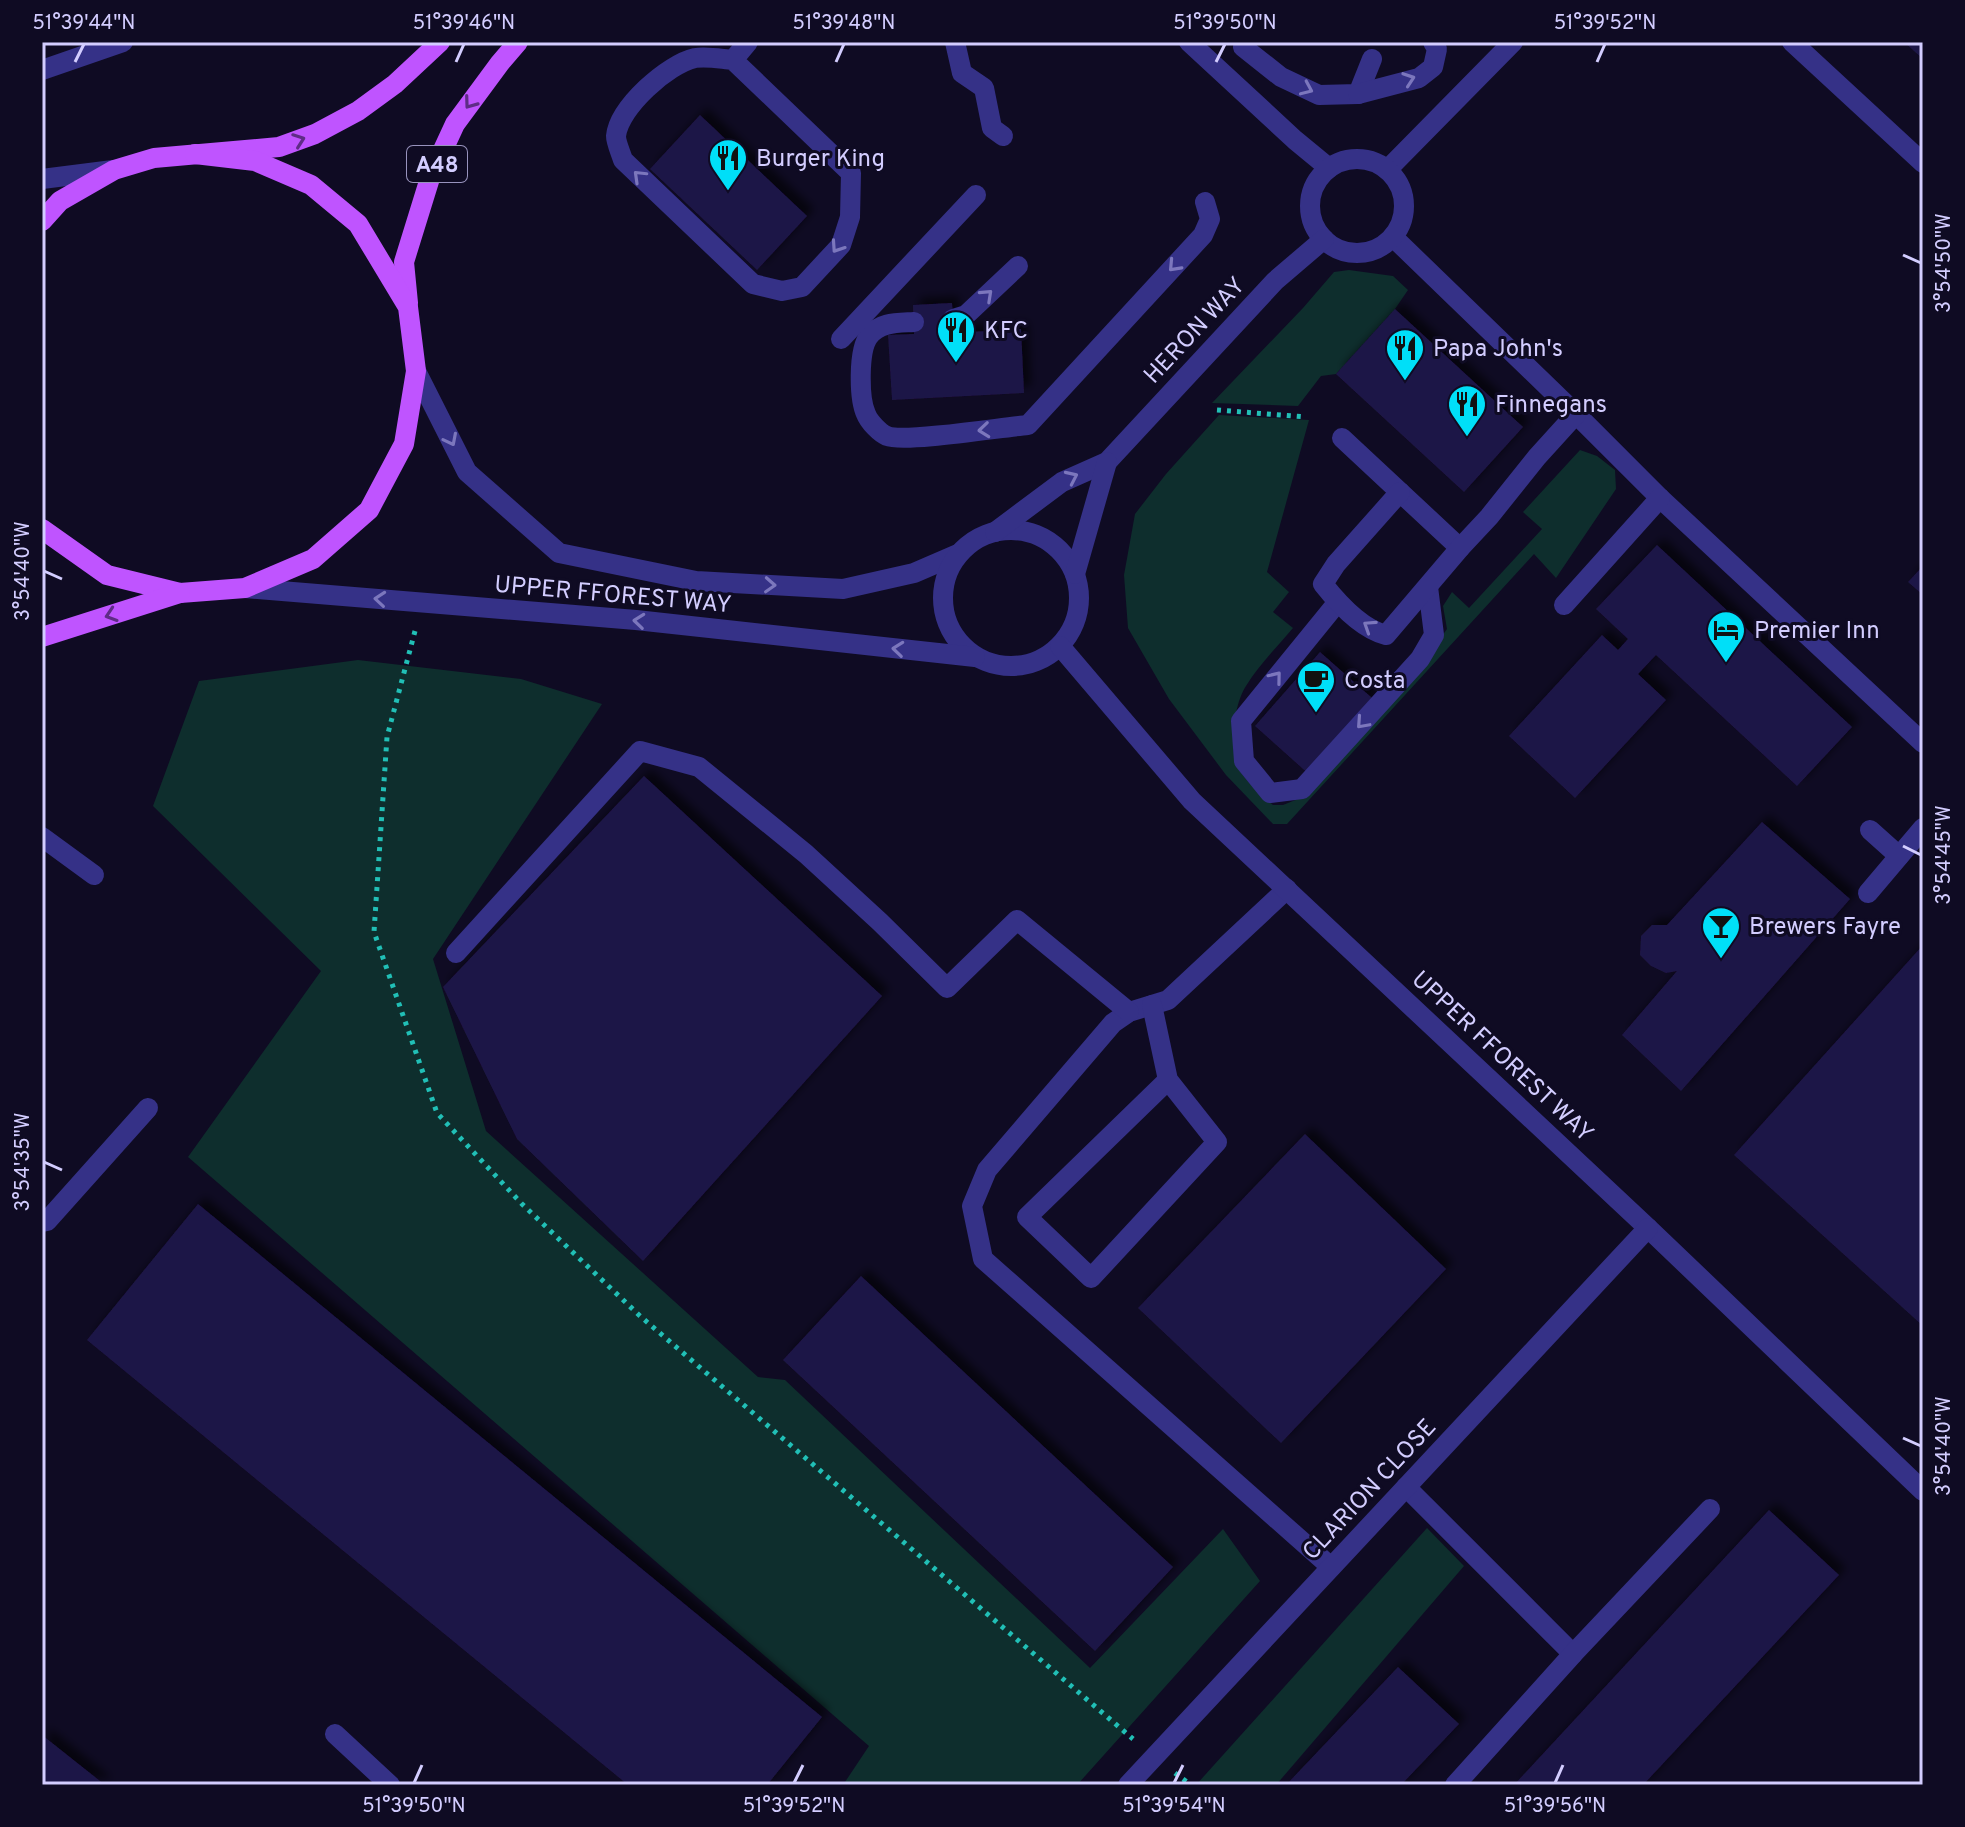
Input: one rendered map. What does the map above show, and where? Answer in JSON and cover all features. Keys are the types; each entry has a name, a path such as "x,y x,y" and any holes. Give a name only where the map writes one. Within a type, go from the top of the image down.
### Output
{"main road":[{"path":"42,221 60,201 114,170 154,158 279,147 315,134 358,111 395,84 440,42"},
{"name":"A48","path":"408,307 404,262 430,178 455,124 518,42"},
{"path":"42,637 180,593 245,588 313,559 369,510 404,444 416,371 408,307 358,224 311,185 255,161 195,154"},
{"path":"42,529 107,575 180,593"}],"street":[{"path":"42,70 123,42"},
{"path":"733,60 748,42"},
{"path":"955,42 962,73 984,88 992,128 1003,136"},
{"path":"1189,42 1329,168"},
{"path":"1228,77 1244,44 1281,77 1319,95 1358,94 1419,78 1433,67 1437,49 1433,42"},
{"path":"1388,169 1513,42"},
{"path":"1792,42 1923,163"},
{"path":"697,57 733,60 851,173 850,217 841,245 802,287 782,291 753,284 623,160 616,137 625,114 644,91 673,66 697,57"},
{"path":"1358,94 1372,59"},
{"path":"1358,158 1374,161 1388,169 1397,180 1405,209 1393,237 1381,247 1351,253 1336,248 1324,239 1315,226 1310,210 1312,194 1318,179 1329,168 1358,158"},
{"path":"42,179 114,170"},
{"path":"841,339 976,195"},
{"path":"914,322 884,324 869,336 861,354 866,415 875,427 888,437 910,438 1028,425 1203,235 1210,219 1205,202"},
{"path":"1393,237 1660,498 1923,743"},
{"name":"HERON WAY","path":"995,532 1062,482 1107,462 1275,281 1324,239"},
{"path":"953,319 966,315 1018,266"},
{"name":"UPPER FFOREST WAY","path":"416,371 467,472 559,553 696,581 843,589 914,573 958,554"},
{"path":"1400,492 1336,564 1323,584 1337,603 1375,632 1386,635 1576,414"},
{"path":"1342,438 1460,548"},
{"name":"HERON WAY","path":"1075,574 1107,462"},
{"path":"1564,605 1660,498"},
{"path":"1015,530 1034,533 1052,543 1066,557 1080,593 1072,631 1060,646 1042,660 1019,666 997,665 975,657 958,642 946,621 943,598 946,575 958,554 975,540 995,532 1015,530"},
{"path":"1337,603 1241,721 1244,761 1270,793 1302,789 1420,659 1434,635 1428,587"},
{"name":"UPPER FFOREST WAY","path":"245,588 636,620 975,657"},
{"name":"UPPER FFOREST WAY","path":"1060,646 1192,801 1648,1228 1923,1491"},
{"path":"456,953 640,751 699,767 806,854 947,988 1017,920 1129,1012"},
{"path":"1868,893 1923,828"},
{"path":"1870,830 1899,856"},
{"path":"42,837 94,875"},
{"path":"1287,889 1168,1000 1129,1012 1113,1023 987,1170 972,1206 983,1259 1331,1567"},
{"path":"1152,1005 1168,1080 1217,1142 1091,1278 1027,1217 1168,1080"},
{"path":"42,1222 47,1221 148,1108"},
{"name":"CLARION CLOSE","path":"1128,1785 1648,1228"},
{"path":"1406,1487 1573,1654"},
{"path":"1455,1785 1710,1509"},
{"path":"335,1734 390,1785"}],"path":[{"path":"1217,410 1306,417"},
{"path":"422,603 387,737 374,932 437,1113 522,1204 640,1316 1153,1757 1191,1785"}],"green space":[{"path":"1349,270 1393,276 1408,290 1395,309 1336,374 1321,376 1298,406 1212,403 1334,272"},
{"path":"1219,415 1309,420 1267,572 1289,592 1273,612 1293,628 1246,686 1238,704 1234,727 1234,751 1239,769 1273,805 1298,799 1424,661 1447,629 1443,606 1452,592 1469,608 1542,529 1523,512 1580,450 1597,456 1615,470 1616,489 1556,578 1534,554 1287,824 1273,824 1226,775 1169,699 1128,628 1124,575 1135,514"},
{"path":"358,660 521,679 602,704 433,959 486,1131 758,1377 785,1380 1090,1668 1223,1529 1260,1581 1077,1785 843,1785 869,1746 188,1157 321,971 153,806 199,681"},
{"path":"1427,1528 1464,1566 1276,1785 1196,1785"}],"building":[{"path":"1904,42 1923,42 1923,59"},
{"name":"Burger King","path":"700,115 807,216 757,270 650,169"},
{"name":"KFC","path":"952,303 954,333 1021,329 1024,393 892,400 888,335 914,334 913,305"},
{"path":"1395,309 1523,427 1464,492 1336,374"},
{"name":"Premier Inn","path":"1657,545 1852,727 1797,786 1656,655 1638,674 1666,700 1575,798 1509,736 1602,635 1618,650 1628,639 1596,609"},
{"path":"1923,566 1923,595 1908,582"},
{"name":"Costa","path":"1320,652 1372,698 1312,777 1255,726"},
{"path":"644,776 882,996 643,1261 517,1139 443,987"},
{"name":"Brewers Fayre","path":"1762,822 1850,899 1681,1091 1622,1035 1677,971 1666,973 1651,966 1640,955 1641,936 1652,925 1667,925"},
{"path":"1923,945 1923,1326 1734,1155"},
{"path":"1305,1134 1446,1269 1281,1443 1138,1308"},
{"path":"198,1204 822,1717 767,1785 628,1785 87,1340"},
{"path":"861,1276 1173,1567 1095,1651 783,1360"},
{"path":"1769,1510 1839,1575 1643,1785 1514,1785"},
{"path":"1398,1667 1459,1724 1401,1785 1286,1785"},
{"path":"42,1735 105,1785 42,1785"}],"place":[{"name":"Burger King","path":"728,192"},
{"name":"KFC","path":"956,364"},
{"name":"Papa John's","path":"1405,382"},
{"name":"Finnegans","path":"1467,438"},
{"name":"Premier Inn","path":"1726,664"},
{"name":"Costa","path":"1316,714"},
{"name":"Brewers Fayre","path":"1721,960"}]}
